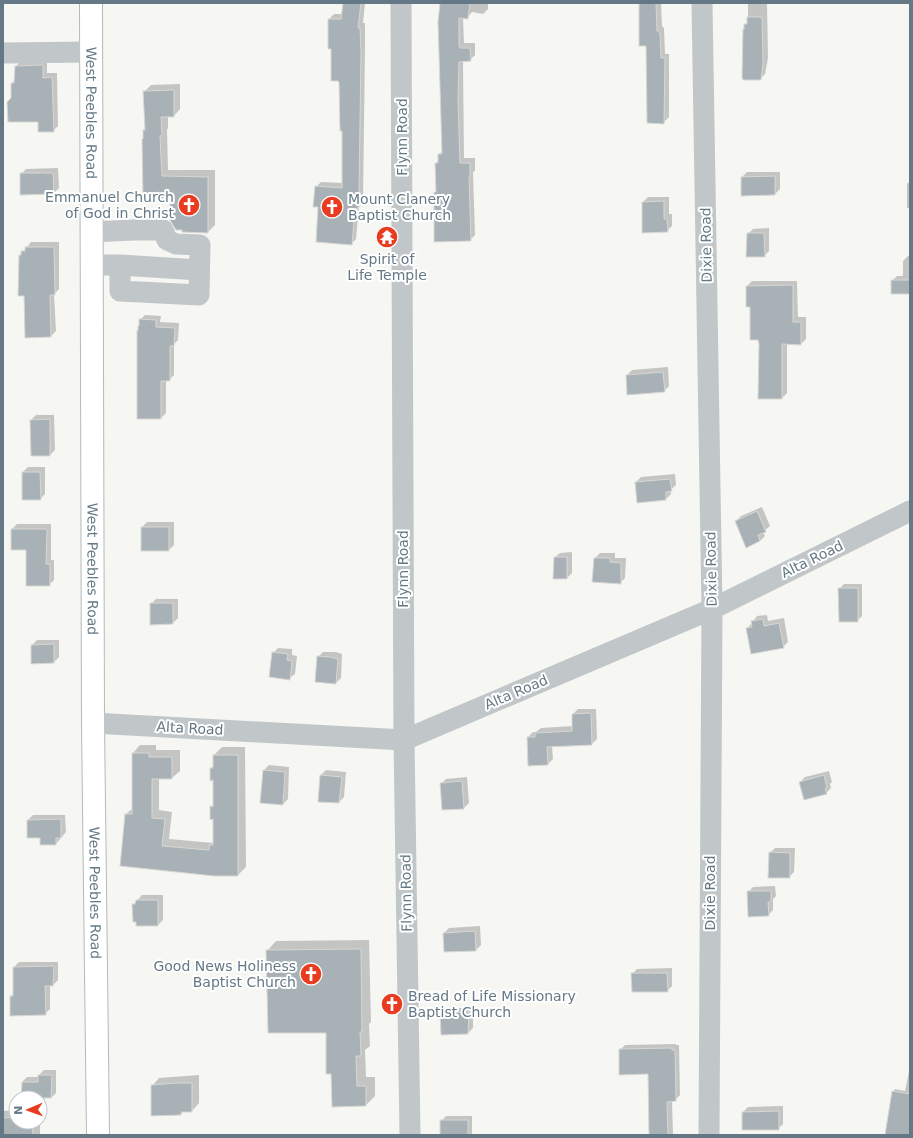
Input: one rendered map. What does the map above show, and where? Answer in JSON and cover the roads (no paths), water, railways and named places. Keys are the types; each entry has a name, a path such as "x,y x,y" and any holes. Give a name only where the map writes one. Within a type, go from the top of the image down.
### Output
{"main road":[{"name":"West Peebles Road","path":"91,3 93,723 98,1135"}],"street":[{"name":"Flynn Road","path":"401,3 404,740 410,1135"},
{"name":"Dixie Road","path":"702,3 712,609 709,1135"},
{"path":"3,53 91,52"},
{"path":"91,232 163,230 167,240 176,244 200,245 199,295 120,291 120,264 91,265"},
{"name":"Alta Road","path":"93,723 404,740 712,609 910,510"}],"place":[{"name":"Emmanuel Church of God in Christ","path":"189,205"},
{"name":"Mount Clanery Baptist Church","path":"332,207"},
{"name":"Spirit of Life Temple","path":"387,237"},
{"name":"Good News Holiness Baptist Church","path":"311,974"},
{"name":"Bread of Life Missionary Baptist Church","path":"392,1004"}]}
